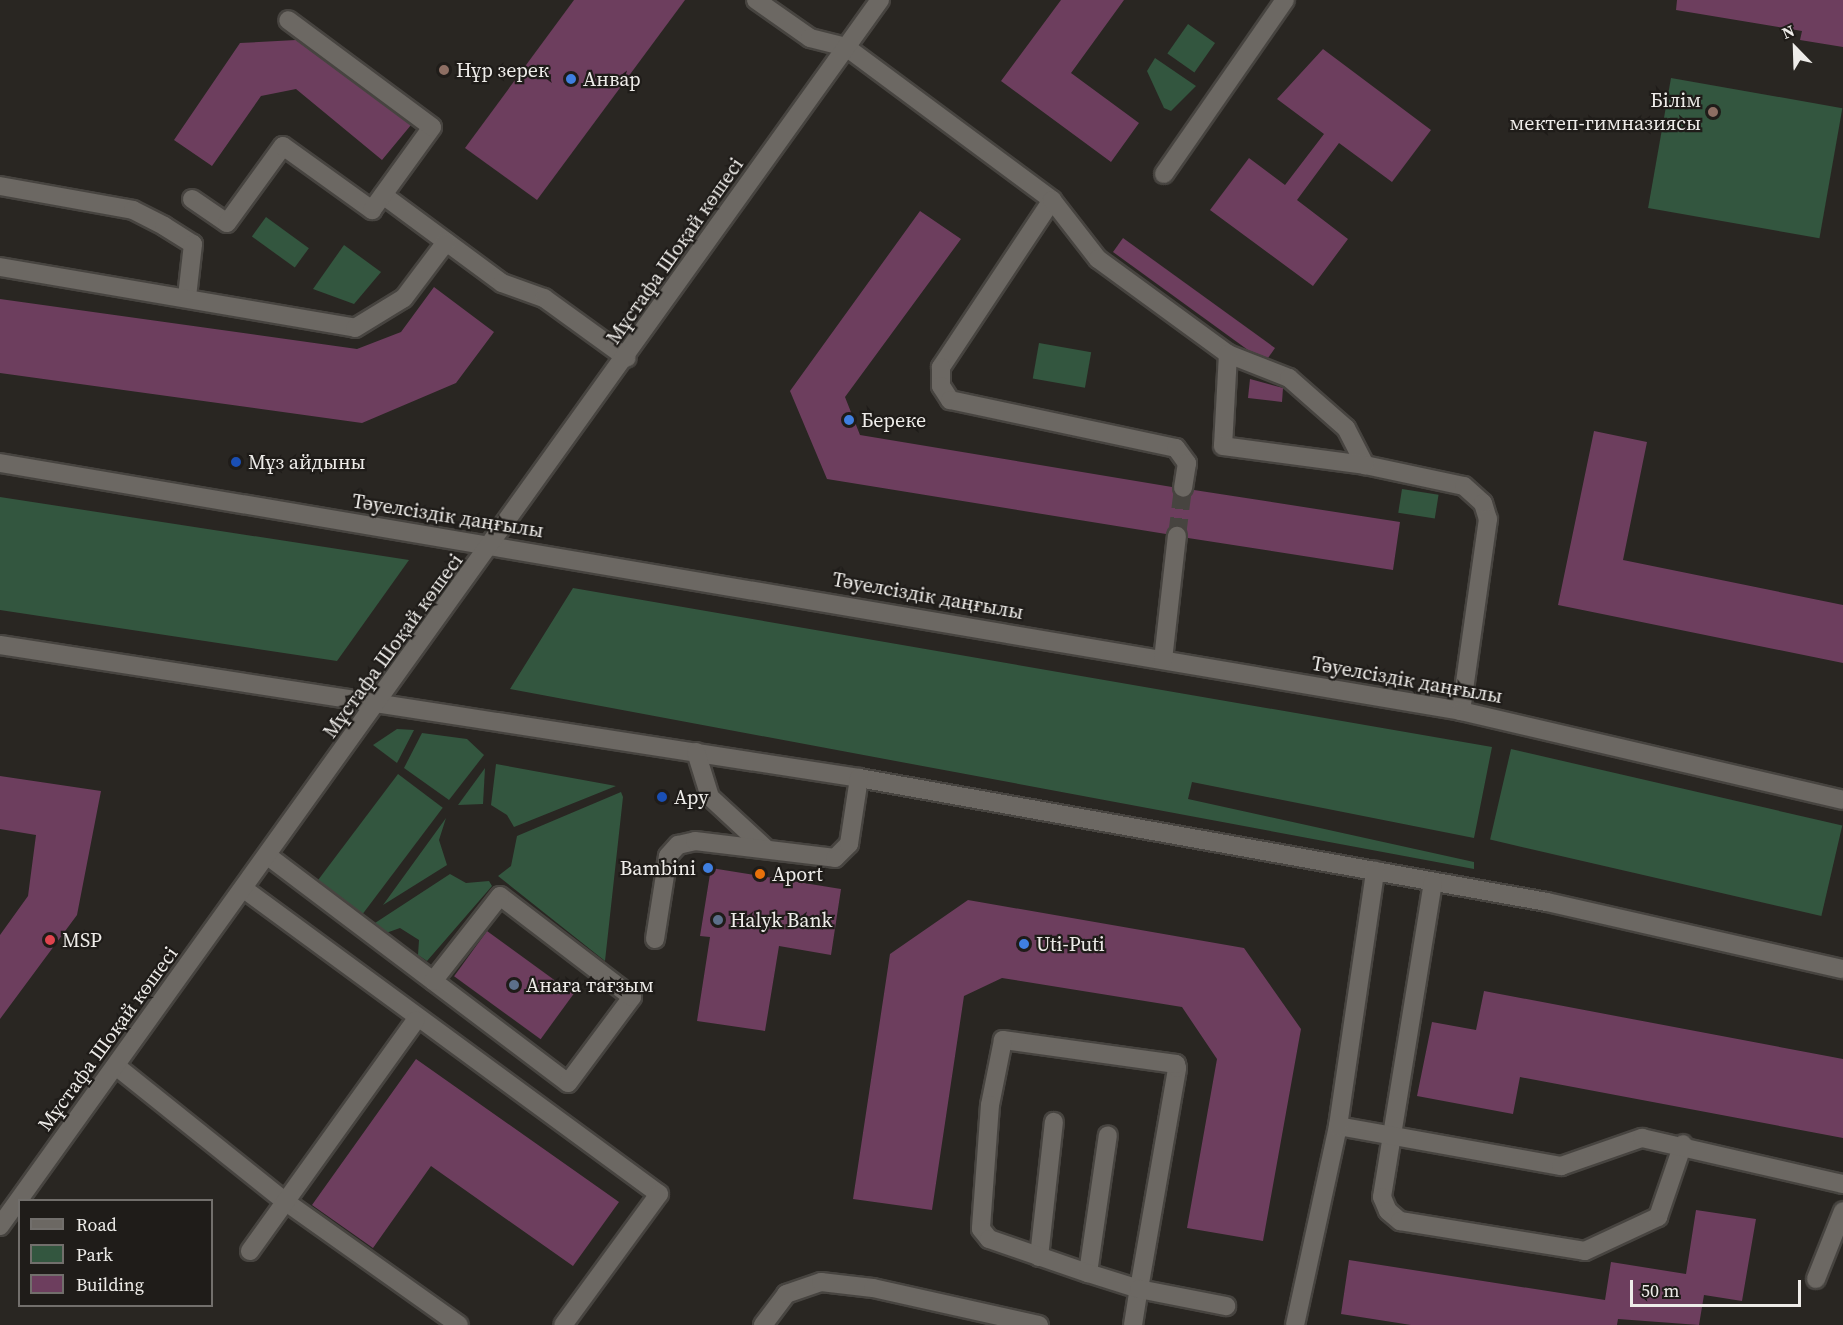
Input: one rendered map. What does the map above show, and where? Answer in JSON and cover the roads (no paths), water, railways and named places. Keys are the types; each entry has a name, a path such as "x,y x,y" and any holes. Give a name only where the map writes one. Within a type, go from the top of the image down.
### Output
{"street":[{"path":"756,0 810,38 846,47 1052,200 1098,259 1228,354 1289,378 1346,428 1365,465"},
{"name":"Мұстафа Шоқай көшесі","path":"20,1199 493,545 880,0"},
{"path":"1164,174 1285,0"},
{"path":"192,199 227,223 283,146 372,210 432,127 288,20"},
{"path":"0,186 133,210 164,226 193,244 188,297"},
{"path":"382,195 502,283 544,298 627,358"},
{"path":"1052,200 941,367 941,386 950,399 1176,448 1187,463 1183,488"},
{"path":"0,267 188,297 355,328 404,298 446,242"},
{"path":"1228,354 1223,446 1365,465 1464,486 1483,503 1488,519 1461,711"},
{"name":"Тәуелсіздік даңғылы","path":"0,463 1461,711 1843,800"},
{"path":"1163,660 1177,536"},
{"path":"0,645 380,702 858,778 1433,882 1843,969"},
{"path":"696,752 710,797 765,848"},
{"path":"655,939 668,856 678,845 694,841 835,858 844,855 858,778"},
{"path":"268,856 433,981 568,1083 632,997 500,896 433,981"},
{"path":"1295,1325 1338,1126 1374,871"},
{"path":"1433,882 1382,1197 1400,1221 1585,1251 1658,1217 1683,1143"},
{"path":"244,889 416,1020 658,1194 563,1325"},
{"path":"250,1251 416,1020"},
{"path":"1133,1325 1139,1289 1177,1068 1172,1061 1003,1040 978,1216 989,1239 1139,1289 1226,1306"},
{"path":"116,1066 285,1202 459,1325"},
{"path":"1038,1257 1054,1122"},
{"path":"1338,1126 1561,1166 1642,1138 1683,1143 1843,1184"},
{"path":"1088,1273 1108,1135"},
{"name":"Мұстафа Шоқай көшесі","path":"0,1226 18,1201"},
{"path":"1816,1279 1843,1211"},
{"path":"763,1325 786,1294 821,1282 873,1288 1039,1325"}],"tunnel":[{"path":"1177,536 1183,488"}],"place":[{"name":"Нұр зерек","path":"444,70"},
{"name":"Анвар","path":"571,79"},
{"name":"Білім мектеп-гимназиясы","path":"1713,112"},
{"name":"Береке","path":"849,420"},
{"name":"Мұз айдыны","path":"236,462"},
{"name":"Ару","path":"662,797"},
{"name":"Bambini","path":"708,868"},
{"name":"Aport","path":"760,874"},
{"name":"Halyk Bank","path":"718,920"},
{"name":"MSP","path":"50,940"},
{"name":"Uti-Puti","path":"1024,944"},
{"name":"Анаға тағзым","path":"514,985"}]}
